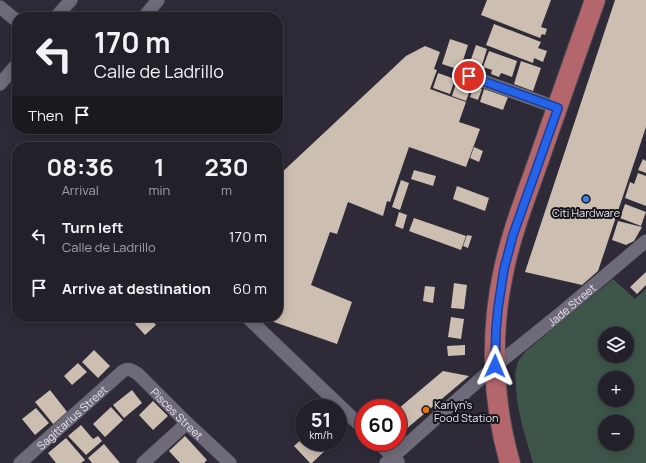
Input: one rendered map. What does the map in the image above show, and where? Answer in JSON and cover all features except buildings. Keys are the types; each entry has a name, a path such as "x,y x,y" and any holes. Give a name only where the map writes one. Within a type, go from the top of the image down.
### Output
{"main road":[{"path":"510,463 499,410 495,366 498,308 505,264 513,235 595,0"}],"street":[{"path":"60,12 71,0"},
{"path":"148,12 158,0"},
{"path":"0,7 12,17"},
{"path":"0,84 12,70"},
{"path":"469,76 558,108"},
{"name":"Jade Street","path":"393,461 495,366 561,312 645,239"},
{"path":"252,322 355,420"},
{"name":"Pisces Street","path":"123,371 126,369 132,370 138,374 230,463"},
{"name":"Sagittarius Street","path":"20,463 123,371"},
{"path":"143,463 187,423"},
{"path":"385,451 393,461"}],"green space":[{"path":"613,279 635,299 646,289 646,463 533,463 517,401 515,374 518,361 526,351"}],"place":[{"name":"Citi Hardware","path":"586,199"},
{"name":"Karlyn's Food Station","path":"426,410"}],"route":[{"path":"469,76 558,108 513,235 504,269 498,308 495,366"}]}
